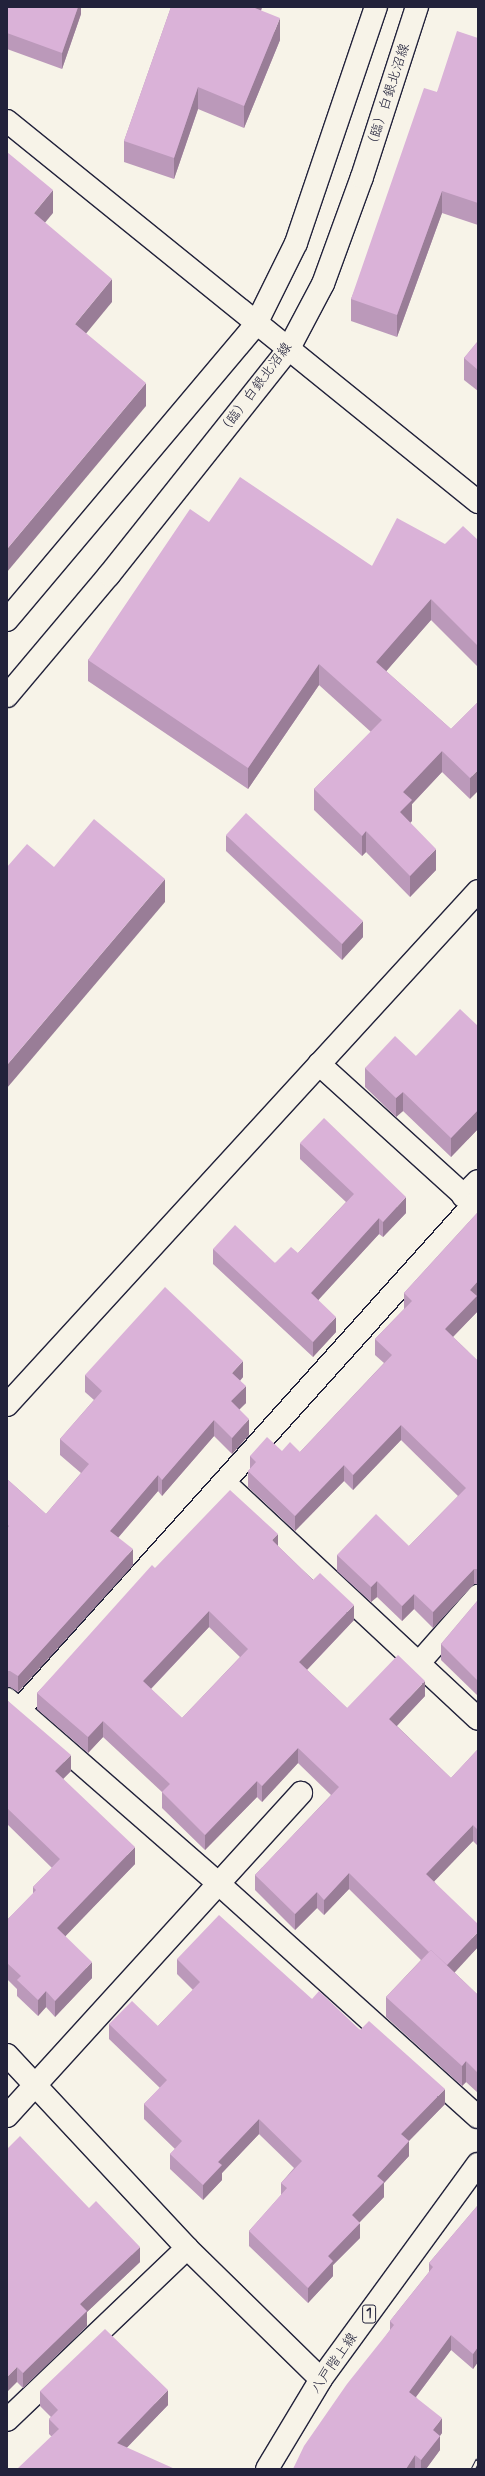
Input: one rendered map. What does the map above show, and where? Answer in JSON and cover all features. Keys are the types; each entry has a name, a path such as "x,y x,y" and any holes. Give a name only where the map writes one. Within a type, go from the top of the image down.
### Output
{"street":[{"path":"7,620 256,324 296,243 376,7"},
{"name":"（臨）白銀北沼線","path":"7,696 109,575 288,350 325,277 362,177 417,7"},
{"path":"7,121 288,350 475,494"},
{"path":"7,1405 478,891"},
{"path":"319,1064 471,1203"},
{"path":"478,1181 471,1203 224,1482 13,1705 218,1884 478,2117"},
{"path":"224,1482 478,1719"},
{"path":"418,1664 478,1596"},
{"path":"7,2116 301,1793"},
{"path":"7,2055 36,2084 187,2248 321,2379"},
{"name":"八戸階上線","path":"267,2469 321,2379 478,2164"},
{"path":"7,2420 187,2248"}],"building":[{"path":"7,7 78,7 62,53 7,33"},
{"path":"171,7 255,7 280,18 244,106 198,87 174,158 124,141"},
{"path":"457,31 478,38 478,203 442,191 397,315 351,299 424,88 437,92"},
{"path":"7,152 53,190 34,213 112,279 75,324 146,383 7,549"},
{"path":"478,341 478,370 464,358"},
{"path":"240,477 372,566 397,518 445,544 463,526 478,540 478,646 431,599 376,662 451,729 478,702 478,770 470,778 442,751 403,792 412,800 400,812 436,849 410,876 366,831 362,836 314,789 382,720 319,664 248,768 88,660 190,509 209,522"},
{"path":"246,813 363,921 342,944 226,835"},
{"path":"94,819 165,879 7,1065 7,867 27,844 54,867"},
{"path":"460,1009 478,1026 478,1110 451,1138 403,1092 396,1098 365,1068 395,1036 416,1056"},
{"path":"324,1118 406,1197 383,1222 379,1218 311,1293 336,1317 313,1342 213,1249 235,1225 275,1263 291,1247 298,1253 354,1194 300,1143"},
{"path":"478,1212 478,1281 470,1290 477,1296 445,1329 478,1361 478,1569 474,1569 433,1612 414,1594 402,1606 377,1581 371,1587 337,1555 376,1514 409,1546 466,1488 401,1425 353,1475 344,1465 295,1516 248,1471 256,1462 250,1456 267,1437 282,1451 290,1442 300,1452 392,1355 375,1339 412,1301 404,1293"},
{"path":"165,1287 243,1361 232,1373 246,1386 231,1401 249,1419 232,1438 214,1420 162,1480 158,1475 110,1531 133,1549 18,1676 10,1671 7,1671 7,1529 9,1526 7,1524 7,1479 46,1514 89,1464 60,1439 102,1391 85,1375"},
{"path":"230,1490 278,1534 272,1540 313,1580 320,1573 354,1605 299,1662 347,1708 398,1655 425,1681 389,1719 451,1778 478,1749 478,1830 473,1825 426,1874 478,1924 478,1932 447,1965 431,1950 429,1952 349,1873 324,1900 317,1892 295,1914 255,1875 339,1787 298,1748 262,1786 257,1781 205,1835 162,1792 170,1784 103,1721 88,1737 37,1693 152,1565 155,1568","holes":["209,1611 248,1649 182,1718 143,1681"]},
{"path":"478,1600 478,1681 441,1644"},
{"path":"7,1700 71,1755 55,1771 135,1847 57,1928 92,1962 55,2001 46,1991 38,2000 17,1980 21,1976 7,1963 7,1920 36,1890 33,1887 60,1859 7,1808"},
{"path":"219,1915 312,1999 319,1991 360,2030 369,2021 445,2089 401,2134 409,2141 377,2176 384,2182 352,2215 360,2223 328,2256 333,2261 308,2288 249,2231 287,2188 281,2183 302,2161 259,2119 218,2162 222,2165 203,2185 170,2154 182,2141 144,2104 167,2080 109,2024 132,2001 158,2026 200,1982 177,1959"},
{"path":"431,1950 478,1995 478,2073 466,2061 462,2066 386,1997"},
{"path":"20,2136 89,2208 96,2201 140,2247 80,2304 87,2311 23,2373 17,2367 7,2377 7,2149"},
{"path":"478,2205 478,2347 473,2354 451,2335 409,2392 442,2418 433,2430 440,2436 421,2460 415,2455 406,2469 293,2469 304,2446 347,2384 394,2325 390,2321 433,2267 429,2263"},
{"path":"105,2329 168,2390 117,2443 175,2469 17,2469 59,2429 49,2419 58,2410 40,2391"}],"railway":[{"path":"473,2469 478,2459"}]}
